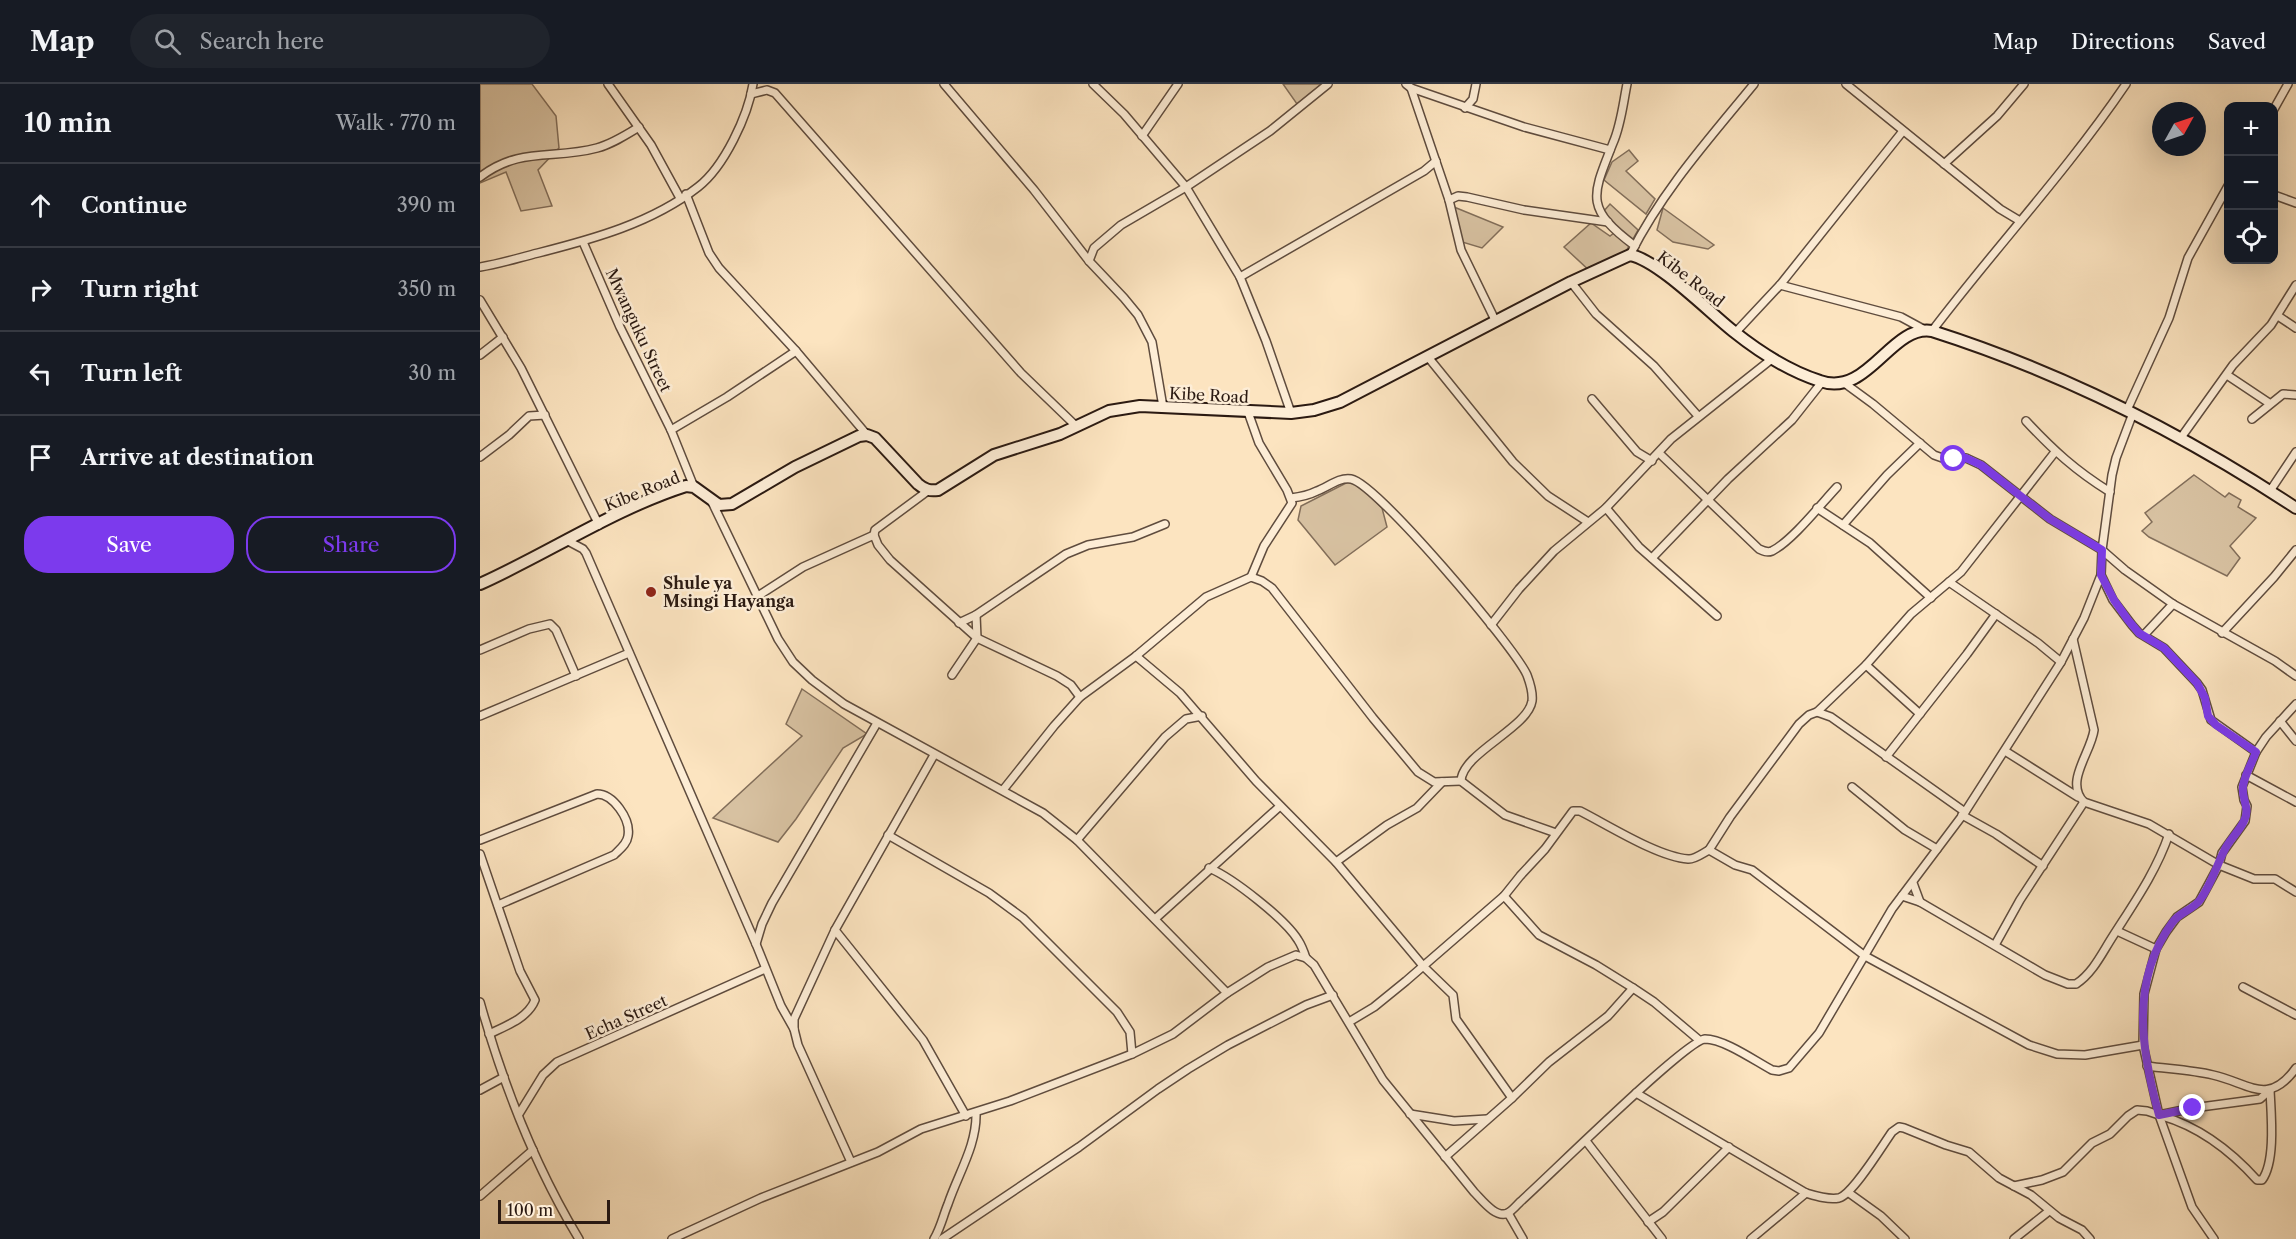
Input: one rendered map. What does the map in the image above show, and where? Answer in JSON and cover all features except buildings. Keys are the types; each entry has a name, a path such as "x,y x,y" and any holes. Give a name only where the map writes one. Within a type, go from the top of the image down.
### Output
{"street":[{"path":"608,84 683,196 709,253 719,268 796,351 867,435 882,443 918,484 929,490 880,525 874,535 803,567 758,596"},
{"path":"480,267 582,242 644,218 683,196 704,181 719,161 744,117 753,84"},
{"path":"944,84 1034,190 1089,261 1132,306 1146,328 1155,356 1163,407"},
{"path":"1093,84 1124,114 1186,187 1240,277 1266,341 1291,413"},
{"path":"1142,135 1178,84"},
{"path":"1089,261 1094,248 1121,225 1186,187 1270,131 1328,84"},
{"path":"1465,108 1473,99 1476,84"},
{"path":"1627,84 1619,124 1596,190 1600,212 1632,251 1688,162 1754,84"},
{"path":"1846,84 2000,209 2020,220"},
{"path":"1944,165 1997,116 2025,84"},
{"path":"1928,331 2095,128 2126,84"},
{"path":"2278,102 2288,84"},
{"path":"1409,86 1465,108 1524,127 1610,150"},
{"path":"1409,86 1449,200 1461,250 1496,322"},
{"path":"751,94 770,87 1021,373 1076,426"},
{"path":"1417,105 1430,95"},
{"path":"480,177 506,161 539,154 596,148 639,128"},
{"path":"1735,333 1780,285 1903,131"},
{"path":"1240,277 1424,171 1436,161"},
{"path":"1424,171 1442,179"},
{"path":"672,1239 761,1198 878,1152 921,1129 976,1113 1132,1054 1173,1034 1227,993 1285,958 1296,955 1306,958 1314,965 1368,1057 1410,1113 1489,1207 1502,1214 1508,1213 1660,1071 1699,1040 1724,1044 1772,1070 1779,1071 1789,1068 1819,1033 1879,930 1964,813 2061,662 2073,639 2101,575 2102,550 2116,458 2130,411 2169,318 2188,258 2224,195"},
{"path":"1449,200 1458,196 1467,197 1517,208 1608,222"},
{"path":"2278,196 2296,203"},
{"name":"Mwanguku Street","path":"582,242 620,327 671,430 694,487"},
{"path":"1079,248 1094,248"},
{"name":"Kibe Road","path":"929,490 938,490 994,455 1046,439 1109,411 1125,408 1163,407 1291,413 1314,410 1340,402 1632,251 1735,333 1773,358 1822,382 1843,382 1859,376 1901,341 1928,331"},
{"path":"1571,282 1601,319 1654,366 1698,416"},
{"path":"1780,285 1900,317 1928,331 2018,360 2130,411 2270,490 2296,508"},
{"path":"2180,439 2227,375 2278,316 2296,285"},
{"path":"480,300 545,415 599,525"},
{"path":"2278,316 2296,328"},
{"path":"480,355 503,338"},
{"path":"671,430 727,397 796,351"},
{"path":"1428,357 1513,462 1548,496 1588,522"},
{"path":"1491,625 1538,568 1606,508 1698,416 1773,358"},
{"path":"2227,375 2269,403"},
{"path":"1652,558 1728,479 1792,420 1822,382"},
{"path":"1843,382 1940,459 1971,459 2050,519 2102,550 2125,570 2173,604 2275,661 2296,676"},
{"path":"2252,419 2283,394 2296,395"},
{"path":"1592,399 1637,452 1645,468"},
{"path":"1003,790 1080,697 1136,656 1206,597 1251,577 1264,546 1290,508 1291,498 1259,443 1248,412"},
{"path":"480,457 529,416 545,415"},
{"path":"2026,421 2055,453 2076,471 2110,492"},
{"path":"711,500 719,505 732,504 846,441 867,435"},
{"path":"1843,525 1920,443"},
{"path":"1637,452 1652,461"},
{"path":"2270,490 2296,452"},
{"path":"1659,453 1759,549 1765,552 1778,546 1837,487"},
{"path":"1349,1022 1374,1007 1424,967 1504,896 1573,812 1580,811 1634,840 1671,856 1690,860 1709,850 1730,817 1799,724 1809,715 1817,712 1866,665 1906,619 1961,572 2055,453"},
{"path":"1291,498 1318,491 1341,480 1351,479 1360,483 1389,509 1491,625 1527,675 1532,694 1531,705 1523,717 1469,764 1461,774 1461,781"},
{"name":"Kibe Road","path":"480,584 667,493 687,486 694,487 711,500"},
{"path":"711,500 778,639 793,662 844,704 1043,813 1077,840 1227,993"},
{"path":"1606,508 1652,558 1717,616"},
{"path":"1817,508 1896,564 1931,598"},
{"path":"959,623 976,615 1065,554 1088,545 1133,537 1166,524"},
{"path":"874,535 878,545 890,560 977,638 1071,685 1090,690"},
{"path":"568,541 585,551 765,969 794,1029 798,1046 851,1162"},
{"path":"2222,633 2296,550"},
{"path":"2101,575 2119,609 2132,625 2164,648 2197,683 2205,698 2208,716 2216,725 2256,752"},
{"path":"1251,577 1272,588 1418,772 1427,779 1442,782 1461,781 1505,815 1556,833"},
{"path":"1949,582 2061,662"},
{"path":"2144,635 2173,604"},
{"path":"1886,757 1986,630 1996,614"},
{"path":"952,675 977,638 976,615"},
{"path":"480,650 529,629 550,624 556,630 576,676"},
{"path":"1995,945 2081,800 2076,785 2093,740 2094,730 2073,639"},
{"path":"480,716 629,653"},
{"path":"1136,656 1171,684 1202,716 1279,807 1336,862 1424,967 1453,995 1456,1019 1512,1098"},
{"path":"1866,665 1920,714"},
{"path":"1071,685 1080,697"},
{"path":"2214,1239 2192,1207 2159,1115 2143,1045 2144,994 2156,949 2174,921 2199,902 2219,866 2223,853 2245,820 2247,807 2242,787 2256,752 2266,737 2296,704"},
{"path":"1817,712 1832,717 1964,813 2043,866"},
{"path":"1077,840 1165,737 1186,719 1202,716"},
{"path":"2280,721 2296,741"},
{"path":"756,944 772,903 877,723"},
{"path":"2005,751 2081,800 2149,824 2219,866 2254,879 2276,879 2296,892"},
{"path":"794,1029 797,1010 835,930 934,755"},
{"path":"2246,775 2296,802"},
{"path":"1336,862 1387,825 1417,808 1442,782"},
{"path":"1852,788 1905,830 1937,849"},
{"path":"480,840 597,794 604,794 615,802 628,831 625,843 614,855 498,905"},
{"path":"1155,919 1279,807"},
{"path":"1902,896 1920,902 2058,981 2076,984 2092,970 2155,869 2169,834"},
{"path":"888,835 989,893 1023,918 1117,1012 1130,1032 1132,1054"},
{"path":"1709,850 1728,862 1743,866 1763,877 1865,956 2019,1040 2057,1054 2085,1055 2143,1045"},
{"path":"480,854 517,965 535,999 528,1011 519,1019 489,1034"},
{"path":"1209,868 1230,879 1288,928 1298,940 1306,958"},
{"path":"1913,882 1920,902"},
{"path":"1504,896 1539,935 1596,965 1633,988 1654,1002 1699,1040"},
{"path":"835,930 923,1040 966,1116"},
{"path":"2116,931 2156,949"},
{"name":"Echa Street","path":"519,1114 543,1075 557,1062 765,969"},
{"path":"2243,987 2296,1015"},
{"path":"1445,1157 1549,1062 1608,1016 1633,988"},
{"path":"942,1239 1079,1148 1158,1089 1208,1057 1306,1005 1333,995"},
{"path":"480,1002 504,1077 533,1150 579,1239"},
{"path":"2147,1065 2211,1074 2246,1087 2270,1090"},
{"path":"2159,1115 2193,1108 2260,1100 2270,1090 2282,1084 2296,1068"},
{"path":"480,1090 504,1077"},
{"path":"2014,1186 2042,1180 2063,1172 2092,1143 2110,1134 2137,1110 2183,1122 2204,1133 2245,1166 2257,1180 2262,1180 2268,1168 2270,1154 2270,1090"},
{"path":"1636,1093 1660,1105 1806,1193 1836,1199 1849,1193 1892,1132 1899,1127 1969,1152 1999,1178 2031,1195 2059,1218 2082,1230 2090,1239"},
{"path":"934,1239 944,1219 972,1143 977,1123 976,1113"},
{"path":"1410,1113 1454,1121 1487,1119"},
{"path":"1586,1141 1662,1239"},
{"path":"1648,1222 1663,1212 1729,1148"},
{"path":"480,1196 533,1150"},
{"path":"1752,1239 1806,1193"},
{"path":"1849,1193 1881,1216 1905,1239"},
{"path":"2014,1239 2049,1210"},
{"path":"1508,1213 1522,1239"}],"shaded area":[{"path":"480,84 532,84 556,116 559,148 538,170 552,206 521,211 506,172 480,183"},
{"path":"1283,84 1322,84 1297,104"},
{"path":"1629,150 1638,161 1626,171 1655,199 1646,214 1604,180 1612,162"},
{"path":"1610,204 1638,230 1625,253 1592,273 1564,247 1591,223 1610,236 1619,229 1603,212"},
{"path":"1454,207 1503,227 1482,248 1462,242"},
{"path":"1663,208 1714,245 1708,249 1673,242 1657,230"},
{"path":"2194,475 2225,497 2229,493 2241,500 2238,507 2256,518 2230,546 2240,558 2227,576 2149,537 2142,531 2152,522 2145,513"},
{"path":"1350,481 1382,508 1387,527 1335,565 1298,520 1301,506"},
{"path":"802,689 867,734 843,748 778,842 713,818 802,736 786,724"}],"place":[{"name":"Shule ya Msingi Hayanga","path":"651,592"}],"route":[{"path":"1954,459 1971,459 1981,465 2050,519 2102,550 2101,575 2128,620 2139,633 2153,639 2164,648 2197,683 2202,690 2211,720 2256,752 2242,787 2247,807 2245,820 2223,853 2219,866 2199,902 2177,917 2156,949 2144,994 2143,1045 2159,1115 2193,1108"}]}
